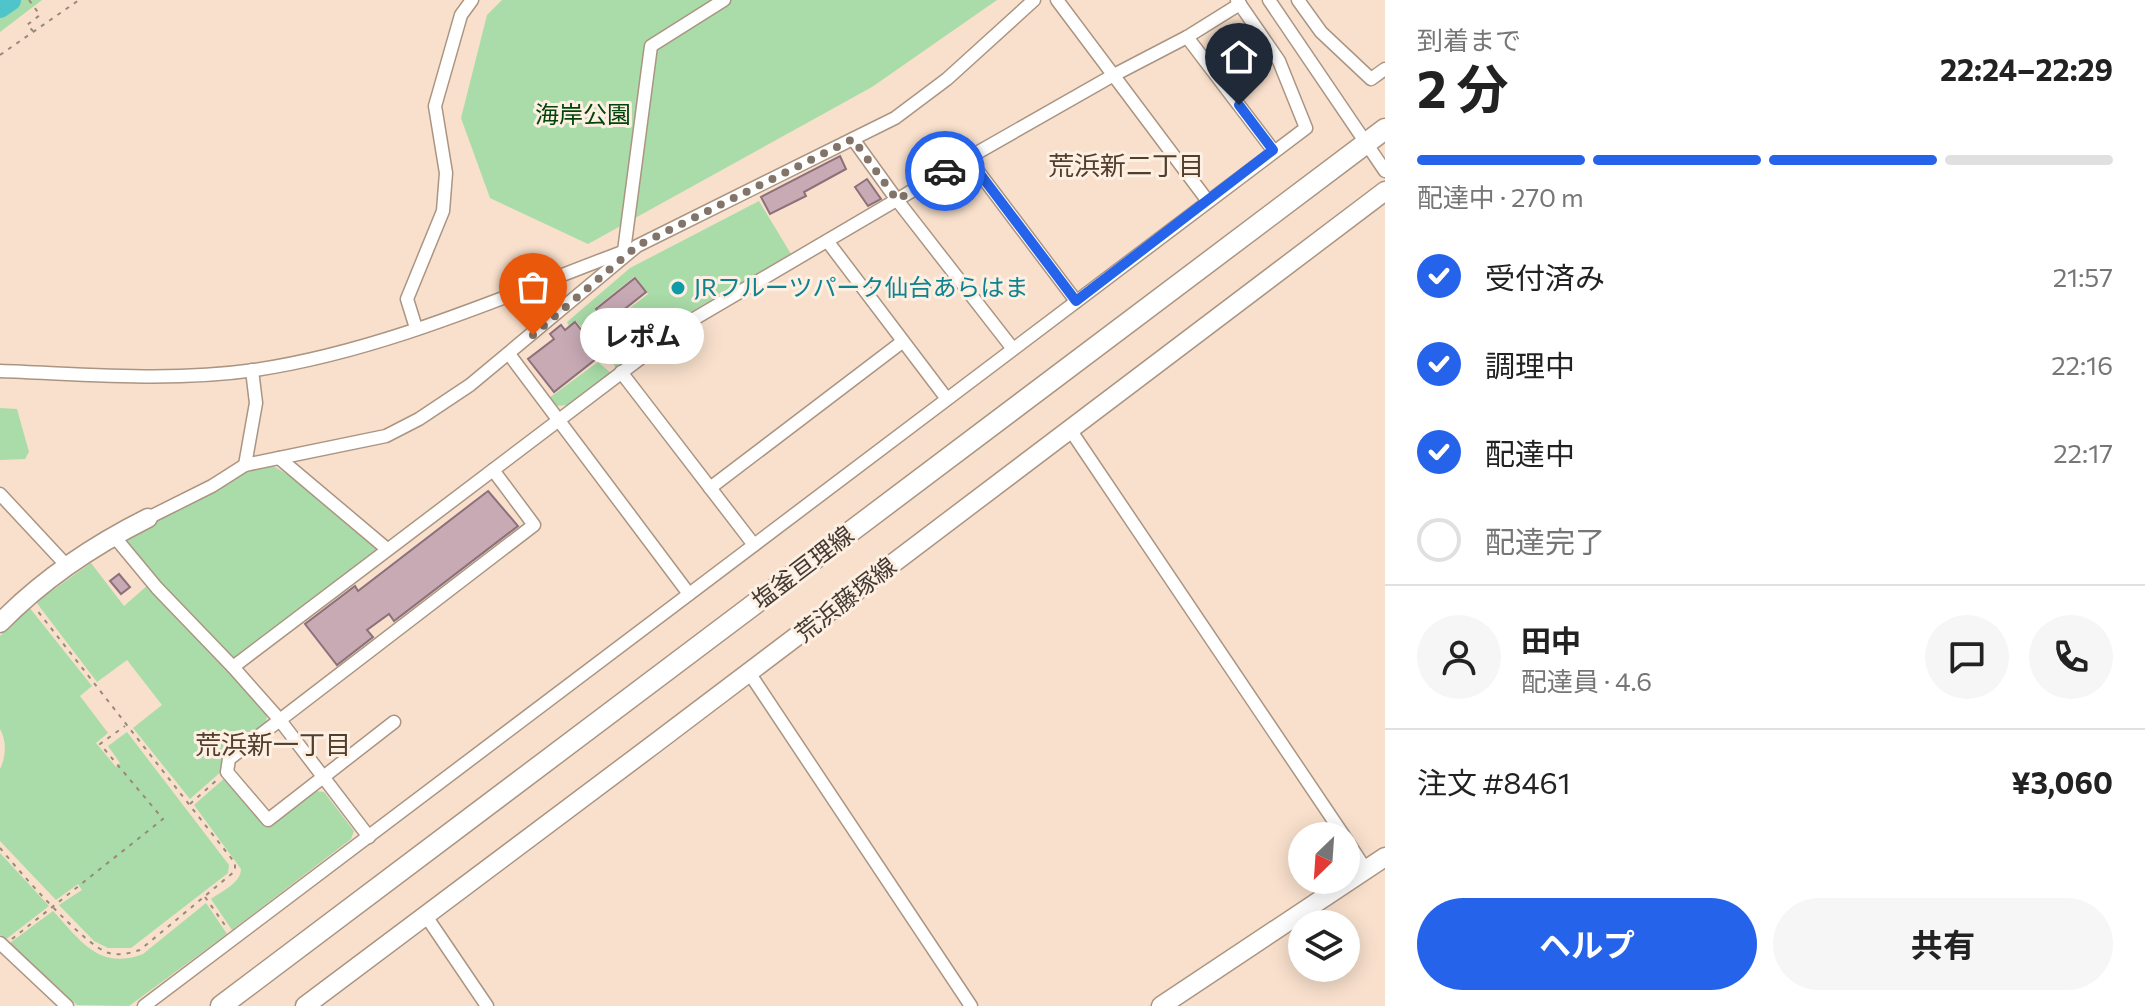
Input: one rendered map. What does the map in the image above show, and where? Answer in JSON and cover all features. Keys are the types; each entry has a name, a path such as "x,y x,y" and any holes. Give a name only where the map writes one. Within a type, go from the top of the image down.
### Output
{"main road":[{"name":"塩釜亘理線","path":"221,1006 1385,129"}],"street":[{"path":"416,328 407,299 443,211 446,173 435,106 461,15 472,0"},
{"path":"0,623 21,603 113,535 212,486 245,465 386,436 442,406 509,354 631,249 651,46 724,0"},
{"path":"0,371 137,378 252,370 351,349 416,328 631,249 895,118 947,79 1034,0"},
{"path":"1057,0 1207,200"},
{"path":"1269,0 1385,171"},
{"path":"1298,0 1321,32 1371,79 1385,69"},
{"path":"144,1006 1306,128 1279,61 1238,2 1187,37 968,158 687,323 233,667"},
{"path":"1187,37 1273,150"},
{"path":"853,139 1013,349"},
{"path":"968,158 1076,301"},
{"name":"荒浜藤塚線","path":"305,1006 750,674 1069,428 1385,191"},
{"path":"828,242 947,399"},
{"path":"710,488 902,342"},
{"path":"509,354 689,594"},
{"path":"245,465 256,403 252,370"},
{"path":"621,372 754,545"},
{"path":"1069,428 1335,822"},
{"path":"279,458 387,549"},
{"path":"394,722 268,820 227,772 229,759 534,525 493,470"},
{"path":"0,494 68,567"},
{"path":"113,535 157,588 279,719 369,837"},
{"path":"750,674 971,1006"},
{"path":"1161,1006 1385,857"},
{"path":"1360,861 1366,870"},
{"path":"426,916 487,1006"},
{"path":"4,943 67,1006"}],"path":[{"path":"29,0 40,15 27,25 33,32"},
{"path":"0,55 79,0"},
{"path":"0,848 97,948 120,954 140,950 235,871 235,863 32,604"},
{"path":"4,943 163,819 100,744 126,726"},
{"path":"189,805 223,775"},
{"path":"205,897 231,933"}],"green space":[{"path":"0,0 42,0 0,32"},
{"name":"海岸公園","path":"502,0 997,0 872,87 588,244 490,198 461,118 487,15"},
{"path":"759,201 791,254 682,317 616,368 586,333 603,320 608,325 648,294 635,276 595,308 599,314 582,328 576,321 569,326 567,322 630,268"},
{"path":"598,362 611,373 568,405 556,406 549,398"},
{"path":"0,408 17,409 29,452 25,459 0,460"},
{"path":"273,466 297,480 378,546 378,556 239,659 231,659 125,544 124,537 241,473"},
{"path":"91,563 124,606 148,585 267,715 266,725 190,799 133,728 162,705 127,660 97,682 36,602"},
{"path":"29,607 92,686 80,696 108,733 96,743 116,767 120,763 108,746 127,732 229,865 228,873 131,948 108,948 94,941 59,905 82,890 78,884 56,900 0,841 0,769 5,749 0,729 0,636"},
{"path":"227,776 267,827 315,791 324,792 354,831 351,839 232,930 211,899 234,883 241,869 194,805"},
{"path":"0,853 49,906 5,940 0,934"},
{"path":"206,903 227,934 129,1006 77,1005 10,943 53,911 92,950 114,959 128,958 143,954"}],"building":[{"path":"840,156 846,169 804,192 806,196 770,214 761,197"},
{"path":"867,179 881,199 868,206 855,187"},
{"path":"635,278 646,292 607,323 596,309"},
{"path":"575,322 601,355 554,392 528,359 554,339 550,334 561,325 565,330"},
{"path":"488,491 518,526 394,621 389,614 367,630 373,637 337,665 305,624 355,586 358,591"},
{"path":"119,574 130,587 121,594 110,581"}],"waterway":[{"path":"0,7 10,0"}],"way so far":[{"path":"533,335 637,246 853,139 897,200 945,171"}],"place":[{"name":"JRフルーツパーク仙台あらはま","path":"678,288"},
{"name":"レポム","path":"533,335"}],"district":[{"name":"荒浜新二丁目","path":"1126,166"},
{"name":"荒浜新一丁目","path":"273,745"}],"route":[{"path":"945,171 968,158 1076,301 1273,150 1239,105"}]}
